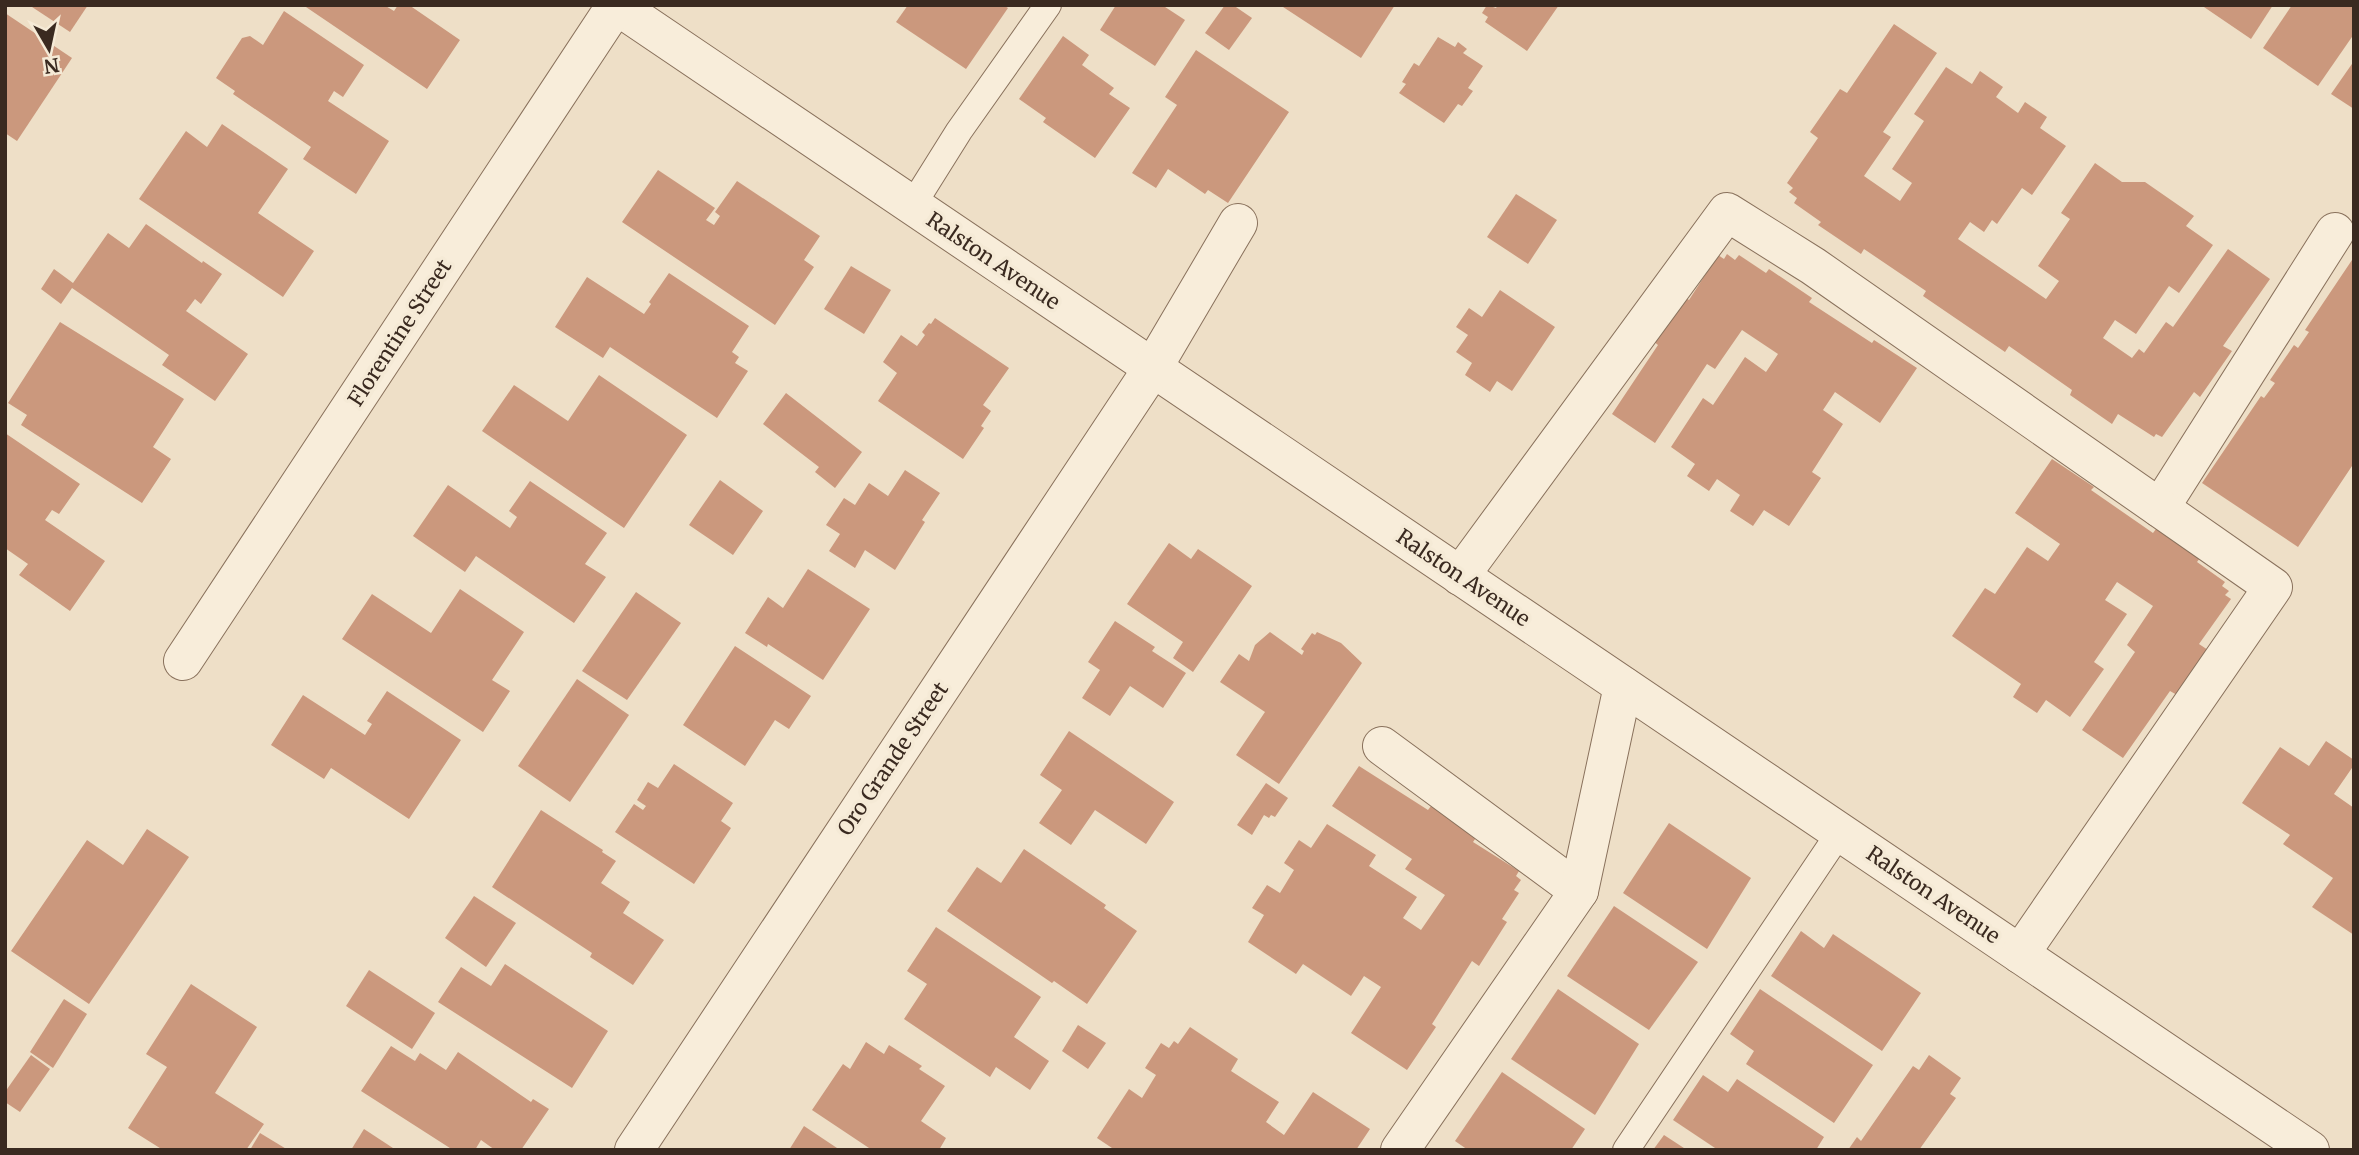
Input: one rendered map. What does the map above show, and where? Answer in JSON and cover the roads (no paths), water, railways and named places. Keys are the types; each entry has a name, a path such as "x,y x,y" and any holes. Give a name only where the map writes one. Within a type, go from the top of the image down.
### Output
{"street":[{"name":"Ralston Avenue","path":"616,5 2310,1150"},
{"name":"Florentine Street","path":"183,661 616,5"},
{"path":"1460,576 1727,212 1813,266 2273,587 2020,954"},
{"name":"Oro Grande Street","path":"634,1150 1152,369 1238,223"},
{"path":"2160,508 2335,232"},
{"path":"1400,1150 1579,891 1623,686"},
{"path":"1382,746 1579,891"}],"lane":[{"path":"912,206 960,131 1048,5"},
{"path":"1626,1150 1840,832"}]}
